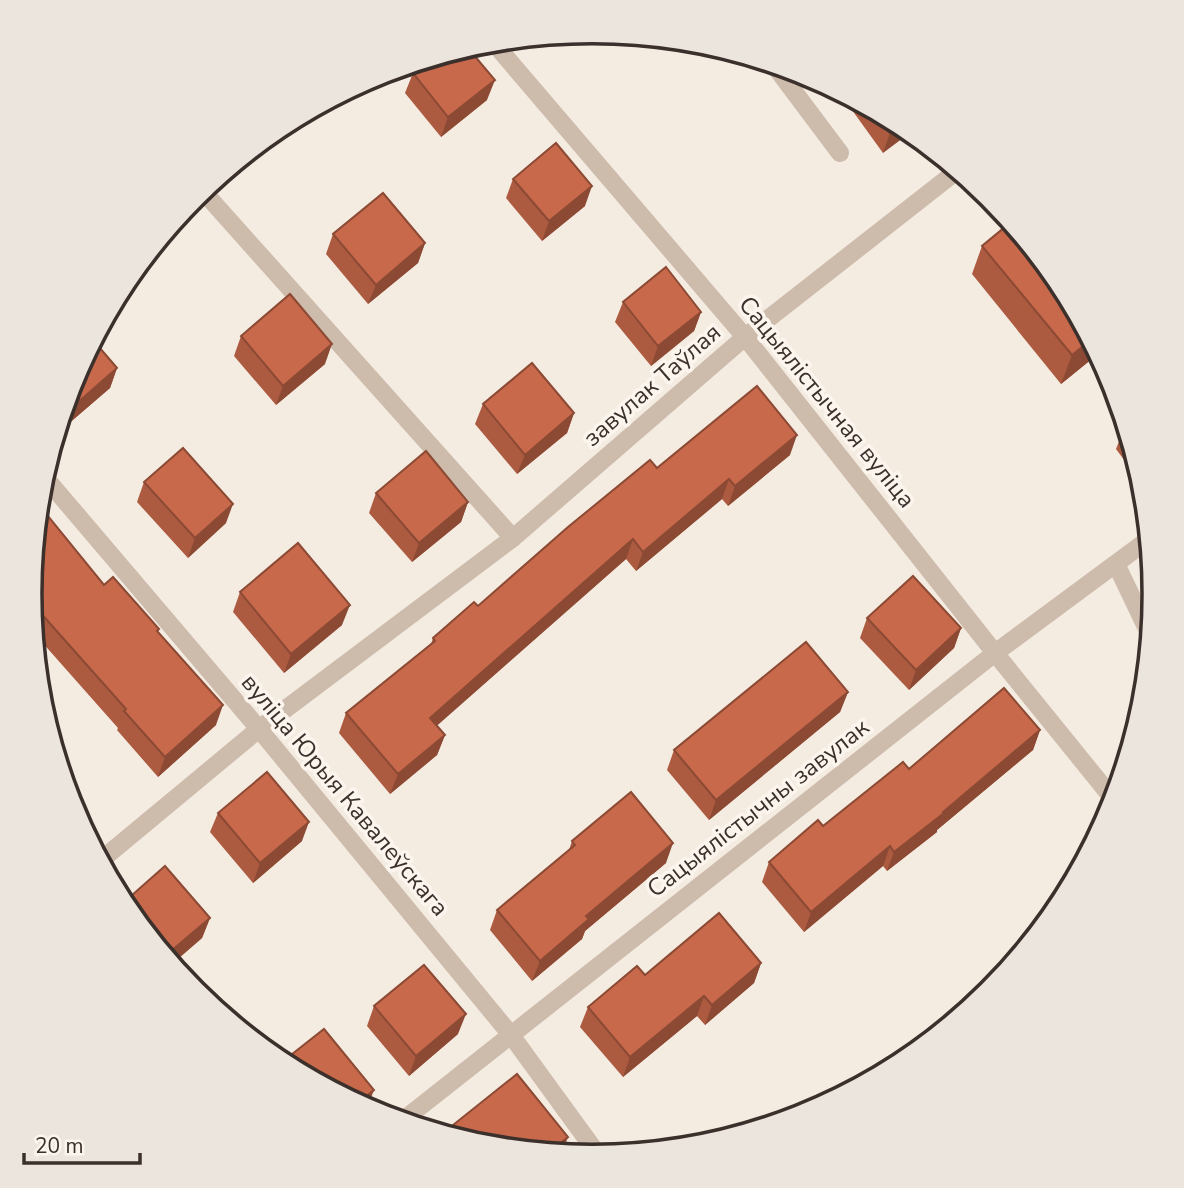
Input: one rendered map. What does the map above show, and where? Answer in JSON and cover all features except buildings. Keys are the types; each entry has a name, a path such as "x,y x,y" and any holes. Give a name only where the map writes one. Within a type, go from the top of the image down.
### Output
{"street":[{"name":"Сацыялістычная вуліца","path":"502,52 745,337 1106,790"},
{"path":"785,79 840,152"},
{"name":"завулак Таўлая","path":"108,854 259,729 513,537 745,337 950,176"},
{"path":"210,199 513,537"},
{"name":"вуліца Юрыя Кавалеўскага","path":"53,487 259,729 511,1035 590,1144"},
{"name":"Сацыялістычны завулак","path":"411,1114 995,653 1140,546"},
{"path":"1116,564 1141,617"}]}
